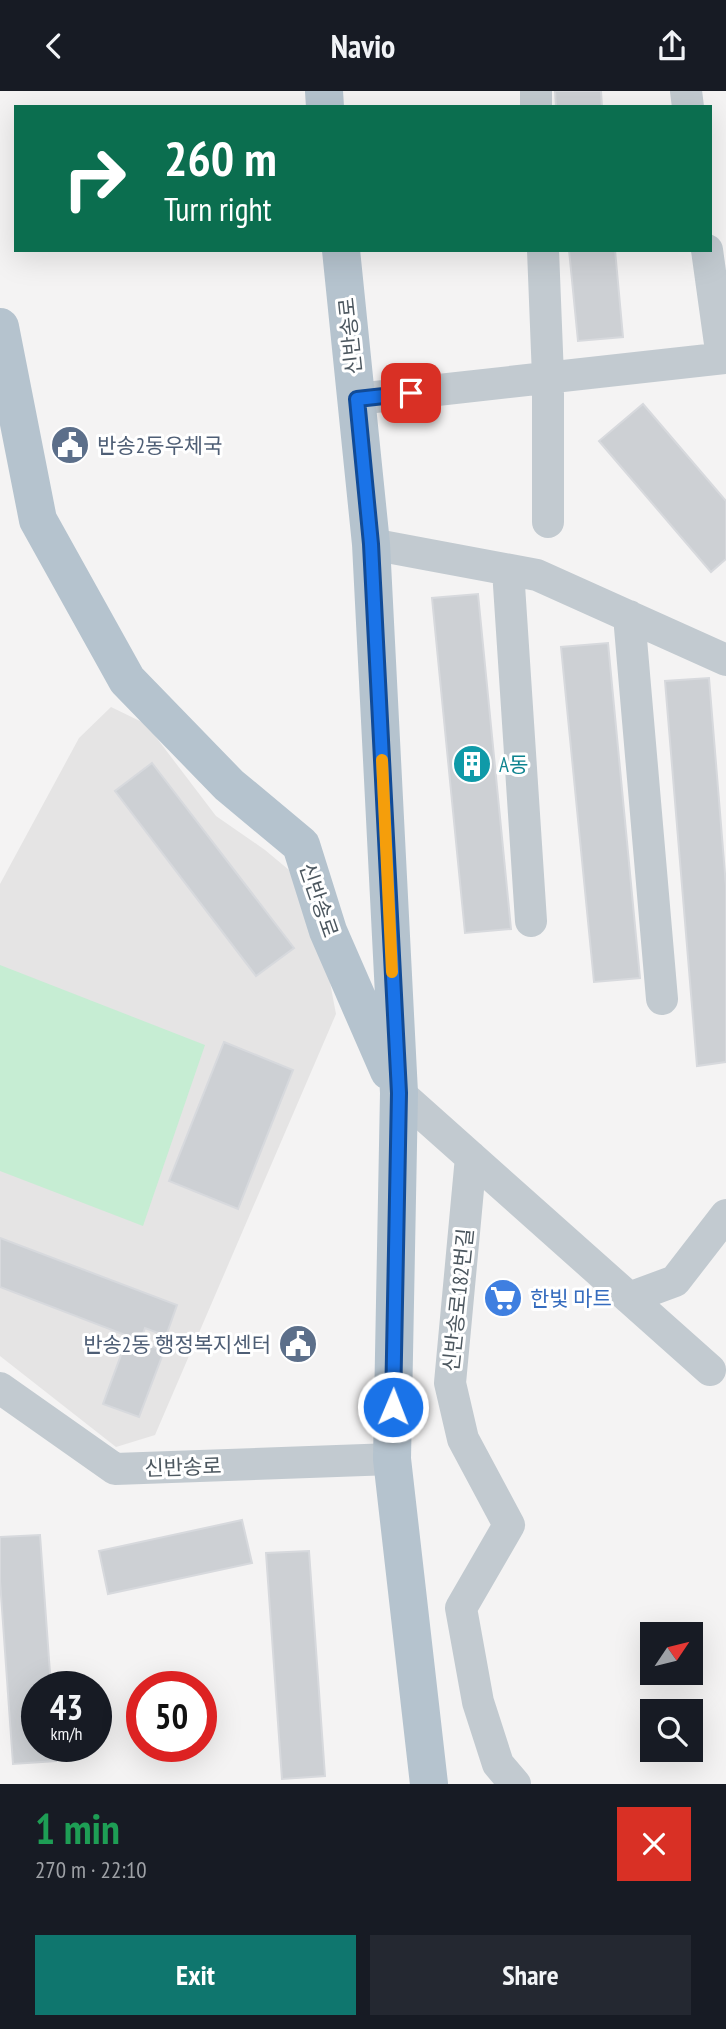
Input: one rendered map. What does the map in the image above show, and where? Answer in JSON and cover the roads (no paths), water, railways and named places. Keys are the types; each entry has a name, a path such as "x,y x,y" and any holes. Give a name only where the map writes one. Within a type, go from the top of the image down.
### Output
{"main road":[{"name":"신반송로","path":"341,252 371,544 399,1093 392,1459 429,1784"},
{"name":"신반송로","path":"0,327 5,379 38,520 127,680 229,785 301,845 328,931 399,1093"}],"street":[{"path":"542,252 548,377 548,522"},
{"path":"357,399 724,358 707,252"},
{"path":"371,544 537,575 726,660"},
{"path":"508,570 531,921"},
{"path":"629,616 662,999"},
{"path":"399,1093 710,1370"},
{"name":"신반송로182번길","path":"471,1157 450,1383 463,1439 509,1525 461,1608 478,1702 498,1764 515,1784"},
{"path":"629,1298 675,1281 726,1215"},
{"name":"신반송로","path":"0,1388 115,1469 392,1459"}],"place":[{"name":"반송2동우체국","path":"70,445"},
{"name":"A동","path":"472,764"},
{"name":"한빛 마트","path":"503,1298"},
{"name":"반송2동 행정복지센터","path":"298,1344"}]}
